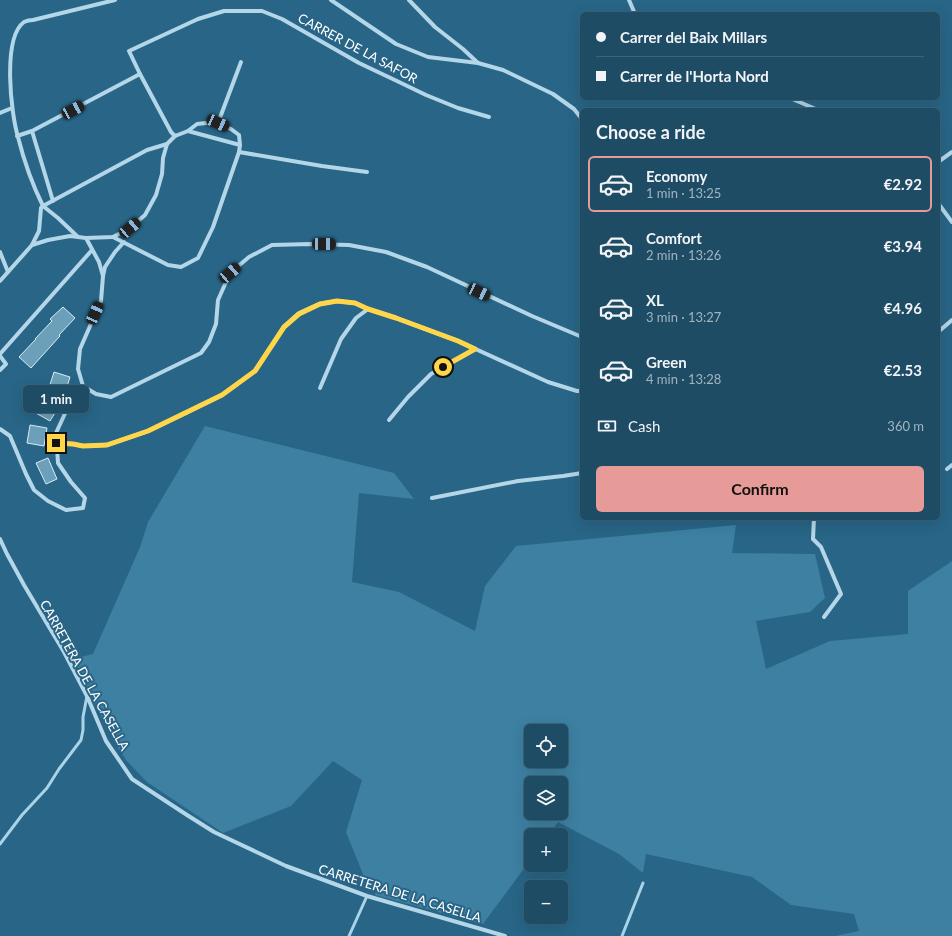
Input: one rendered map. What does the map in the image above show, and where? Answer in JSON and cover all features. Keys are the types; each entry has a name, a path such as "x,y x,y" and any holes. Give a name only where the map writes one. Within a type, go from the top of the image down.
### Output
{"street":[{"path":"78,237 43,206 35,189 17,136 12,108 10,64 13,41 17,30 24,22 115,0"},
{"path":"331,0 396,44 428,57 478,63 502,70 553,94 574,109 580,116"},
{"path":"409,0 435,26 463,48 478,63"},
{"path":"629,0 634,12"},
{"name":"CARRER DE LA SAFOR","path":"140,74 128,51 198,19 224,11 262,11 282,19 359,63 399,82 458,108 489,117"},
{"path":"218,123 241,62"},
{"path":"17,136 32,131 140,74 170,132 175,136"},
{"path":"795,100 813,108"},
{"path":"0,113 12,108"},
{"path":"0,281 32,245 39,231 41,208 43,206 147,150 167,144 175,136 188,131 197,124 215,122 231,129 239,135 239,152 213,227 198,258 181,268 168,265 114,237"},
{"path":"32,131 53,201"},
{"path":"188,131 240,145"},
{"path":"32,245 70,236 86,238 114,237 130,228 145,215 156,195 162,174 163,158 167,144"},
{"path":"239,152 367,172"},
{"path":"940,161 952,152"},
{"path":"940,206 952,222"},
{"path":"86,238 99,262 103,276"},
{"path":"124,242 105,267 101,300 80,349 78,369 83,386 96,394 111,397 201,353 209,342 216,324 218,300 230,273 248,257 272,245 349,245 386,252 427,267 532,316 580,336"},
{"path":"0,370 6,364 0,355 92,250"},
{"path":"0,252 8,272"},
{"path":"56,443 83,446 107,445 148,431 222,395 255,371 284,327 299,314 320,304 337,301 355,303 396,318 458,341 548,382 580,391"},
{"path":"320,388 341,339 356,318 368,309"},
{"path":"940,330 952,320"},
{"path":"389,420 408,397 431,374 475,349"},
{"path":"0,429 10,436 34,490 48,501 66,510 83,508 85,498 71,482 58,463 56,433 68,407 83,386"},
{"path":"947,469 952,465"},
{"path":"432,498 518,481 580,473"},
{"path":"814,520 813,539 821,547 841,594 824,617"},
{"name":"CARRETERA DE LA CASELLA","path":"0,538 24,586 64,652 87,696 106,741 132,779 214,832 286,866 367,896 505,936"}],"shaded area":[{"path":"205,426 394,473 414,499 359,493 352,582 399,592 475,631 485,586 516,546 736,525 732,553 815,554 825,598 810,612 756,621 766,669 830,641 908,634 908,591 952,561 952,936 835,936 859,931 854,914 791,905 752,877 646,854 643,873 619,854 558,822 553,828 524,828 524,868 483,924 375,895 379,883 365,879 346,832 362,780 333,761 291,806 223,833 147,782 126,760 112,738 73,659 93,654 140,547 148,522"}],"building":[{"path":"63,307 75,318 31,368 19,357 52,321 50,319"},
{"path":"54,372 70,377 63,400 50,421 34,412 44,396 46,397"},
{"path":"30,425 47,428 44,446 27,443"},
{"path":"48,458 57,479 46,484 36,463"}],"waterway":[{"path":"0,844 22,815 47,788 81,740 87,696"},
{"path":"622,936 643,883"},
{"path":"349,936 367,896"}],"route":[{"path":"56,443 83,446 107,445 148,431 186,414 222,395 255,371 284,327 299,314 320,304 337,301 355,303 458,341 475,349 443,367"}]}
